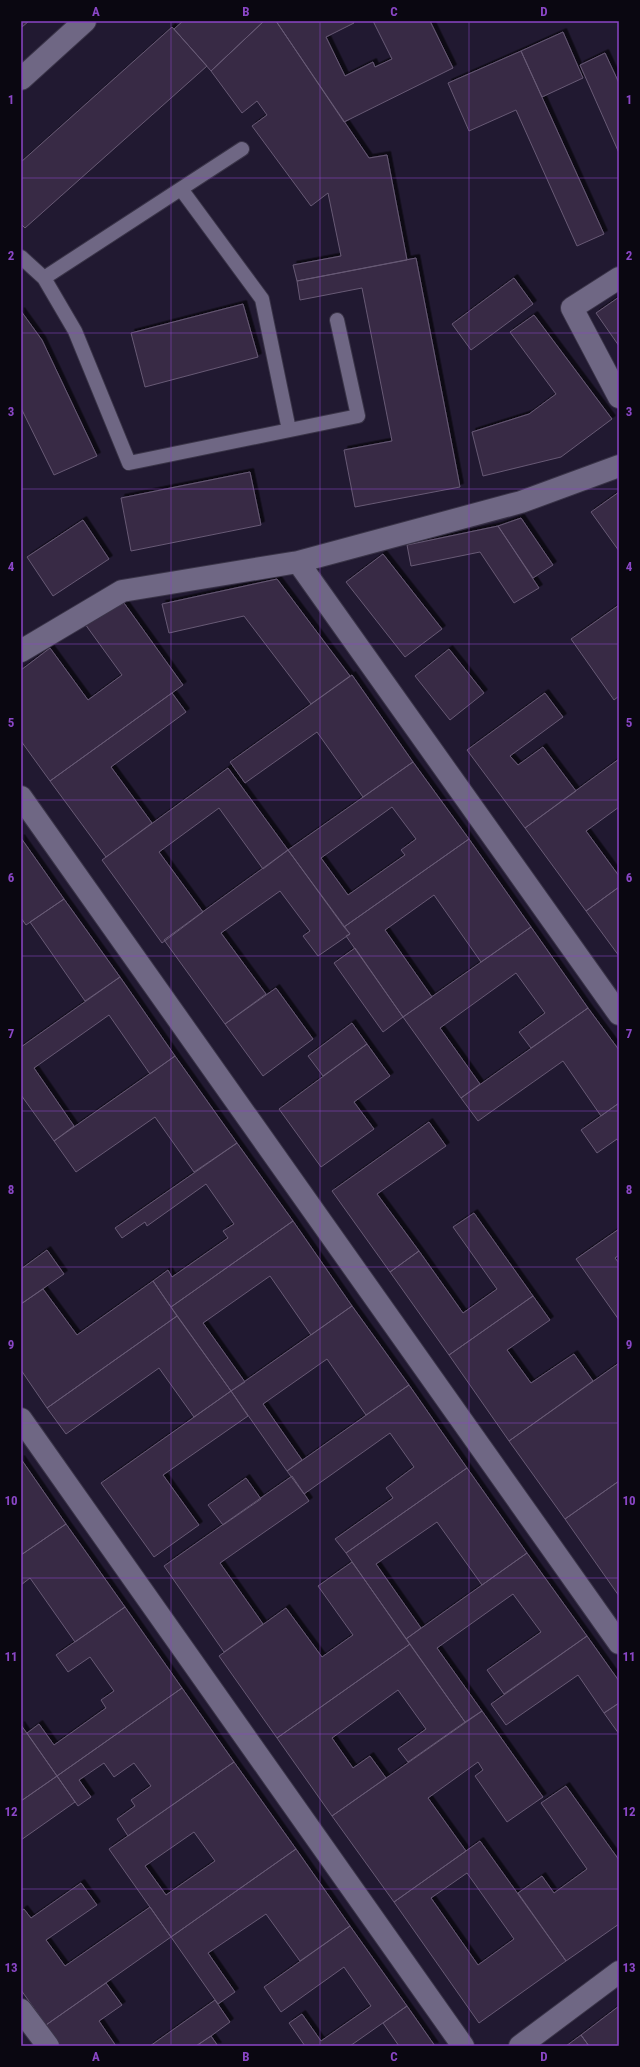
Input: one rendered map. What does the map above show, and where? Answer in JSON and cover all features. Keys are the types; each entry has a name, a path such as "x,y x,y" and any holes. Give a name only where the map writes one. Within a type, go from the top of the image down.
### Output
{"street":[{"path":"21,79 85,21"},
{"path":"619,278 572,308 619,397"},
{"path":"21,651 122,592 298,562 522,502 619,466"},
{"path":"298,562 619,1014"},
{"path":"21,797 619,1643"},
{"path":"21,1420 463,2046"},
{"path":"520,2046 619,1972"},
{"path":"21,2010 48,2046"}],"lane":[{"path":"44,278 242,149"},
{"path":"181,189 262,299 290,430"},
{"path":"21,257 44,278 76,331 129,463 358,416 336,320"}],"building":[{"path":"21,21 29,21 22,27"},
{"path":"183,21 264,21 211,71 174,29"},
{"path":"264,21 276,21 369,158 387,155 407,260 297,281 293,265 341,256 328,193 311,206 252,126 267,115 257,101 242,113 211,71"},
{"path":"276,21 353,21 354,23 326,37 345,76 373,62 375,67 392,59 373,21 430,21 453,68 344,122"},
{"path":"172,27 207,66 25,228 21,224 21,162"},
{"path":"563,32 583,78 542,97 521,51"},
{"path":"521,51 604,234 577,246 516,110 469,131 448,83"},
{"path":"605,53 619,83 619,153 580,65"},
{"path":"416,258 460,487 355,507 344,450 392,441 362,288 300,300 297,281"},
{"path":"514,278 533,304 471,350 452,324"},
{"path":"619,297 619,346 596,313"},
{"path":"243,304 258,357 145,387 131,333"},
{"path":"21,311 42,340 97,456 54,475 21,408"},
{"path":"534,315 612,419 561,457 483,476 472,432 529,414 556,394 510,332"},
{"path":"250,472 261,525 131,551 121,498"},
{"path":"619,492 619,551 591,512"},
{"path":"521,518 553,565 533,578 498,526"},
{"path":"83,520 109,559 53,596 27,557"},
{"path":"498,526 539,588 514,603 480,552 411,566 407,545"},
{"path":"383,554 442,629 405,657 346,582"},
{"path":"277,579 350,676 311,704 244,616 169,633 162,604"},
{"path":"124,603 183,685 50,781 21,741 21,670 50,648 88,700 122,675 85,624"},
{"path":"619,605 619,696 614,700 571,639"},
{"path":"449,649 484,693 450,720 415,676"},
{"path":"352,675 413,762 363,797 317,732 245,783 230,762"},
{"path":"172,693 186,712 111,767 152,823 106,857 50,781"},
{"path":"545,693 563,717 510,756 518,765 543,747 576,791 525,828 467,750"},
{"path":"619,759 619,807 586,831 619,876 619,887 586,911 525,828"},
{"path":"413,762 469,839 344,927 288,850","holes":["392,807 416,839 401,850 405,855 348,895 321,858"]},
{"path":"228,768 288,850 263,869 219,808 159,852 203,912 162,943 102,860"},
{"path":"21,838 64,899 26,925 21,918"},
{"path":"469,839 531,927 481,962 434,895 385,930 432,997 403,1017 346,936 350,934 344,927"},
{"path":"288,850 350,934 318,956 303,936 310,931 280,891 221,933 266,994 225,1024 164,940"},
{"path":"619,887 619,956 586,911"},
{"path":"64,899 120,977 85,1001 30,922"},
{"path":"531,927 588,1008 531,1048 519,1032 545,1013 516,973 440,1028 480,1084 461,1098 403,1017"},
{"path":"355,948 403,1017 383,1032 334,963"},
{"path":"120,977 175,1056 150,1074 109,1015 34,1068 74,1126 54,1141 21,1095 21,1047"},
{"path":"276,988 313,1039 263,1076 225,1024"},
{"path":"588,1008 619,1050 619,1103 601,1116 563,1061 478,1121 461,1098"},
{"path":"352,1023 367,1044 323,1076 308,1056"},
{"path":"367,1044 390,1076 354,1102 374,1129 321,1167 279,1109"},
{"path":"175,1056 237,1143 194,1172 155,1117 76,1172 54,1141"},
{"path":"619,1103 619,1142 617,1139 597,1153 581,1130"},
{"path":"429,1122 446,1146 377,1194 419,1251 390,1272 332,1191"},
{"path":"237,1143 293,1221 171,1307 153,1281 168,1270 172,1277 228,1238 223,1231 234,1224 206,1184 147,1226 145,1222 122,1238 115,1228"},
{"path":"474,1213 533,1296 449,1355 390,1272 419,1251 463,1313 497,1289 453,1227"},
{"path":"293,1221 352,1306 311,1335 270,1276 203,1323 245,1382 231,1391 171,1307"},
{"path":"619,1229 619,1255 615,1258 619,1263 619,1320 576,1259"},
{"path":"47,1250 64,1274 21,1304 21,1269"},
{"path":"153,1281 177,1316 47,1408 21,1370 21,1304 43,1289 77,1335"},
{"path":"533,1296 550,1320 507,1350 531,1383 574,1354 593,1381 509,1441 449,1355"},
{"path":"352,1306 409,1385 366,1415 327,1359 263,1404 302,1460 287,1471 231,1391"},
{"path":"177,1316 231,1391 194,1417 159,1368 66,1434 47,1408"},
{"path":"619,1363 619,1481 565,1519 509,1441"},
{"path":"409,1385 467,1468 346,1553 335,1539 393,1498 386,1488 414,1467 390,1433 304,1494 287,1471"},
{"path":"231,1391 248,1416 163,1475 199,1525 154,1557 101,1483"},
{"path":"21,1459 66,1524 21,1555"},
{"path":"467,1468 527,1553 482,1585 437,1522 376,1564 421,1628 406,1639 346,1553"},
{"path":"292,1476 309,1501 220,1563 263,1624 224,1652 164,1566"},
{"path":"246,1478 261,1499 223,1525 208,1505"},
{"path":"619,1481 619,1596 565,1519"},
{"path":"66,1524 125,1607 75,1642 30,1578 21,1585 21,1555"},
{"path":"527,1553 587,1636 504,1694 487,1670 541,1632 513,1594 437,1648 482,1711 465,1722 406,1639"},
{"path":"352,1562 410,1644 277,1738 219,1656 286,1608 322,1657 353,1635 318,1586"},
{"path":"125,1607 182,1688 57,1776 27,1733 39,1724 54,1745 106,1708 101,1700 114,1691 90,1657 68,1672 56,1655"},
{"path":"587,1636 619,1681 619,1703 604,1713 578,1675 506,1725 491,1704"},
{"path":"410,1644 465,1722 408,1762 398,1749 426,1729 398,1690 332,1738 353,1768 370,1756 386,1778 332,1816 277,1738"},
{"path":"182,1688 234,1762 128,1836 117,1819 135,1806 131,1800 151,1786 134,1763 114,1777 104,1763 79,1780 91,1797 78,1806 57,1776"},
{"path":"619,1703 619,1734 604,1713"},
{"path":"482,1711 543,1797 507,1822 475,1776 483,1770 478,1762 428,1798 466,1851 394,1902 332,1816"},
{"path":"21,1725 57,1776 21,1801"},
{"path":"234,1762 296,1849 171,1937 109,1849","holes":["194,1832 215,1861 166,1895 145,1866"]},
{"path":"57,1776 75,1802 21,1840 21,1801"},
{"path":"566,1786 619,1860 619,1924 566,1961 518,1893 542,1876 554,1893 587,1869 541,1803"},
{"path":"480,1841 566,1961 479,2023 394,1902","holes":["467,1873 514,1939 478,1965 431,1898"]},
{"path":"296,1849 350,1926 300,1961 266,1914 208,1953 235,1992 218,2004 171,1937"},
{"path":"81,1883 97,1905 46,1940 65,1966 150,1907 171,1937 46,2025 21,1990 21,1911 24,1909 31,1918"},
{"path":"350,1926 407,2006 350,2046 305,2046 289,2023 302,2014 321,2041 371,2006 344,1967 281,2012 264,1987"},
{"path":"106,1983 122,2005 99,2021 116,2046 60,2046 46,2025"},
{"path":"215,2000 230,2022 211,2036 196,2046 150,2046"},
{"path":"407,2006 435,2046 399,2046 383,2023"},
{"path":"619,2006 619,2046 589,2046 581,2035"},
{"path":"581,2035 589,2046 566,2046"},
{"path":"211,2036 218,2046 196,2046"}]}
